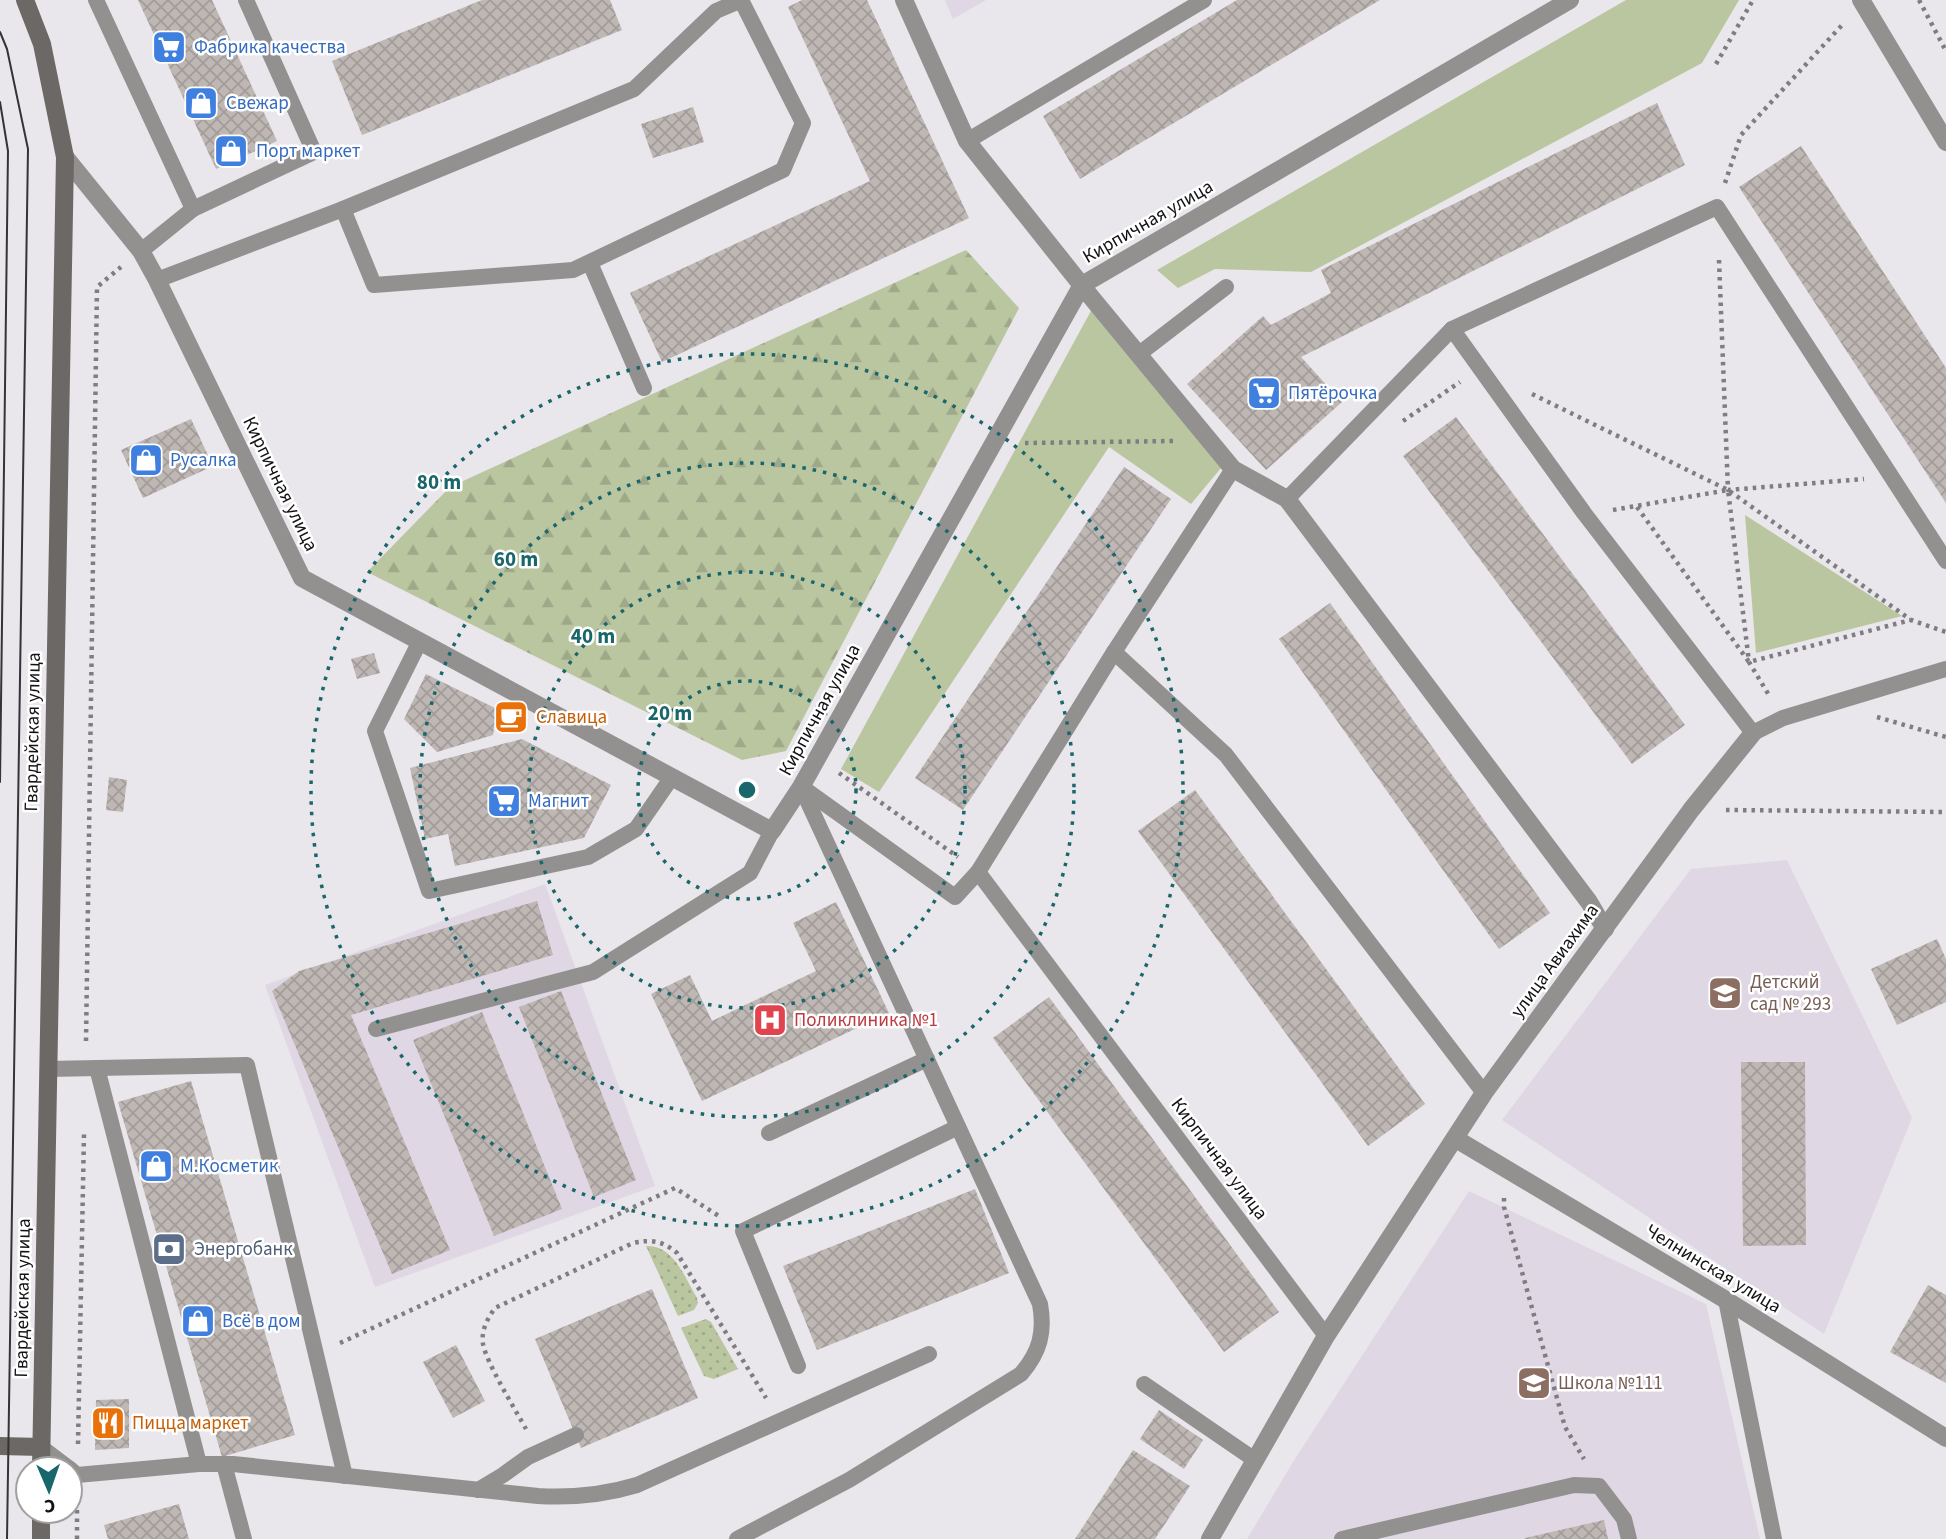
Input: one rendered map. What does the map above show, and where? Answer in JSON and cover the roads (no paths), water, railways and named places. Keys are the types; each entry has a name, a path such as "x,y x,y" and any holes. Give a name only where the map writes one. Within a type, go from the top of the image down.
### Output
{"main road":[{"name":"Гвардейская улица","path":"26,0 42,44 65,157 41,1455"},
{"path":"0,1446 41,1447"}],"street":[{"path":"904,0 967,141 1233,468 1287,499 1588,902 1605,929"},
{"name":"Кирпичная улица","path":"65,157 141,251 158,279 302,578 772,831 802,787 1082,285 1570,0"},
{"path":"1862,2 1946,142"},
{"name":"улица Авиахима","path":"1456,1139 1484,1093 1691,810 1754,733"},
{"path":"1210,1539 1326,1336 1456,1139"},
{"name":"Челнинская улица","path":"1456,1139 1726,1300 1946,1438"}],"lane":[{"path":"96,0 193,209"},
{"path":"141,251 193,209 314,152 246,0"},
{"path":"158,279 342,209 634,89 713,6 742,0 803,123 783,170 573,271 374,285 342,209"},
{"path":"967,141 1204,0"},
{"path":"1287,499 1452,329 1717,207 1946,561"},
{"path":"590,263 644,388"},
{"path":"1139,354 1226,286"},
{"path":"1452,329 1584,513 1754,733 1783,718 1946,669"},
{"path":"802,787 955,897 978,872 1114,652 1233,468"},
{"path":"420,641 375,731 429,891 588,857 636,830 672,777"},
{"path":"1114,652 1226,755 1484,1093"},
{"path":"737,1539 849,1480 1021,1374 1038,1350 1043,1321 1040,1304 802,787"},
{"path":"376,1029 593,972 750,873 772,831"},
{"name":"Кирпичная улица","path":"978,872 1326,1336"},
{"path":"769,1133 927,1059"},
{"path":"48,1069 247,1065 345,1476"},
{"path":"91,1067 200,1464"},
{"path":"798,1366 743,1231 958,1127"},
{"path":"1726,1300 1774,1539"},
{"path":"84,1470 225,1464 561,1498 597,1495 637,1485 929,1354"},
{"path":"1144,1384 1255,1460"},
{"path":"478,1490 538,1452 576,1435"},
{"path":"41,1447 51,1455"},
{"path":"225,1464 244,1539"},
{"path":"1342,1539 1574,1485 1599,1486 1624,1519 1629,1539"}],"tram line":[{"path":"0,32 7,49 28,149 7,1539"},
{"path":"0,102 8,151 0,782"}],"place":[{"name":"Фабрика качества","path":"169,47"},
{"name":"Свежар","path":"201,103"},
{"name":"Порт маркет","path":"231,151"},
{"name":"Пятёрочка","path":"1264,393"},
{"name":"Русалка","path":"146,460"},
{"name":"Славица","path":"511,717"},
{"name":"Магнит","path":"504,801"},
{"name":"Детский сад № 293","path":"1725,993"},
{"name":"Поликлиника №1","path":"770,1020"},
{"name":"М.Косметик","path":"156,1166"},
{"name":"Энергобанк","path":"169,1249"},
{"name":"Всё в дом","path":"198,1321"},
{"name":"Школа №111","path":"1534,1383"},
{"name":"Пицца маркет","path":"108,1423"}]}
